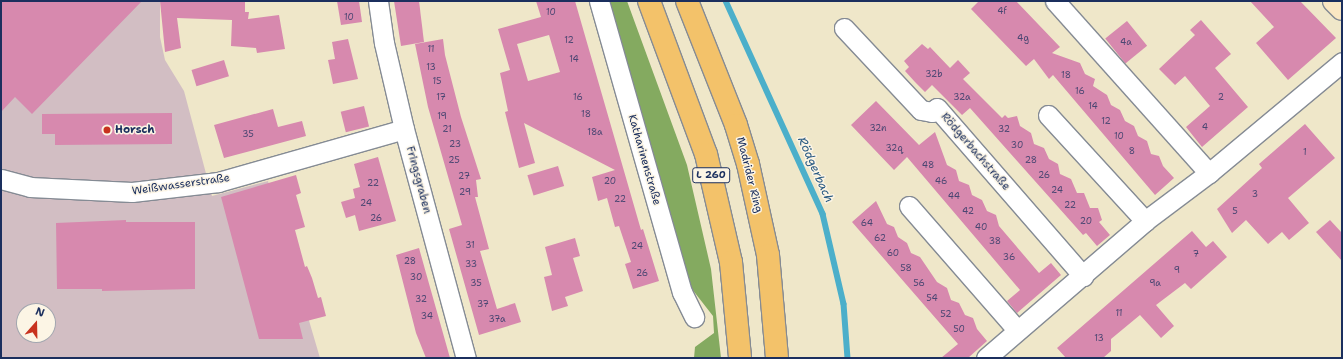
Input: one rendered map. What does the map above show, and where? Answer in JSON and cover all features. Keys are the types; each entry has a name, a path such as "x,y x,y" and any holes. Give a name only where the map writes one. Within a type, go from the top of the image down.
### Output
{"main road":[{"name":"L 260","path":"649,1 706,154 731,262 740,358"},
{"name":"Madrider Ring","path":"687,1 736,125 748,164 768,255 777,358"},
{"path":"1334,1 1342,9"}],"street":[{"name":"Fringsgraben","path":"378,1 384,42 404,129 466,358"},
{"name":"Katharinenstraße","path":"599,1 682,292 694,317"},
{"path":"1056,1 1209,173"},
{"name":"Rödgerbachstraße","path":"844,28 921,110 932,112 938,108 1083,276"},
{"path":"986,358 1145,221 1209,173 1342,62"},
{"path":"1048,116 1145,221"},
{"name":"Weißwasserstraße","path":"1,179 30,187 132,192 210,183 262,171 404,129"},
{"path":"909,206 1017,330"}],"shaded area":[{"path":"1,1 160,1 160,37 165,60 184,91 212,196 268,181 320,358 1,358"}],"green space":[{"path":"610,1 627,1 687,165 711,269 721,358 694,358 695,347 714,333 713,316 688,284"}],"building":[{"path":"1,1 142,1 32,114 15,97 1,112"},
{"path":"160,1 245,1 245,12 249,12 248,19 279,15 285,49 257,53 256,48 231,46 232,20 177,18 181,48 165,52"},
{"path":"337,1 359,1 362,22 341,25"},
{"path":"394,1 419,1 424,42 401,46"},
{"path":"536,1 575,1 641,230 643,229 659,281 633,289 625,264 631,262 619,226 615,227 607,198 598,201 592,177 615,170 524,123 535,163 519,168 505,112 508,111 500,73 510,70 498,29 541,17","holes":["549,35 560,72 528,81 517,44"]},
{"path":"979,1 1016,1 1060,47 1052,53 1080,63 1085,74 1095,79 1093,86 1107,95 1111,105 1120,110 1125,121 1134,126 1138,136 1147,141 1151,154 1159,156 1163,166 1174,178 1155,195 1053,75 1049,79 1034,59 1026,66 971,9"},
{"path":"1250,1 1300,1 1336,38 1288,80 1256,43 1274,27"},
{"path":"1201,20 1231,54 1215,68 1248,107 1202,147 1186,127 1210,106 1185,76 1175,85 1159,69 1195,35 1190,30"},
{"path":"1127,21 1147,46 1125,63 1105,39"},
{"path":"348,39 358,79 333,84 328,60 335,59 332,42"},
{"path":"443,39 445,55 461,117 481,179 476,180 478,197 475,197 489,249 480,251 497,309 515,303 521,322 479,335 449,229 462,225 428,107 415,44"},
{"path":"922,44 928,49 930,47 950,68 958,60 970,73 963,79 1002,118 1005,115 1008,118 1017,116 1020,126 1031,133 1034,144 1044,148 1049,159 1058,164 1060,174 1071,179 1077,193 1084,193 1090,208 1098,208 1102,220 1099,222 1110,235 1097,246 1086,233 1083,235 970,108 962,115 932,85 925,92 915,82 905,71 909,67 904,61"},
{"path":"224,60 229,76 196,86 191,70"},
{"path":"876,101 919,145 935,132 947,165 956,170 959,181 969,185 972,195 982,200 987,211 996,215 999,226 1039,273 1051,263 1061,275 1017,313 1007,301 1020,290 907,157 894,170 851,125"},
{"path":"364,106 369,126 346,132 341,112"},
{"path":"273,109 278,127 302,121 306,136 224,158 214,125"},
{"name":"Horsch","path":"172,113 172,144 55,145 55,134 42,134 42,114"},
{"path":"1305,124 1335,158 1288,198 1309,223 1289,240 1282,232 1268,244 1246,220 1232,233 1217,209 1262,168 1259,164"},
{"path":"378,157 396,221 359,231 355,215 346,218 341,202 355,198 353,189 360,187 354,164"},
{"path":"558,166 564,186 534,195 527,175"},
{"path":"296,175 301,193 296,195 305,227 295,230 305,267 307,266 318,298 321,297 326,316 299,323 303,339 259,339 221,197"},
{"path":"876,201 887,224 894,227 898,237 907,243 911,253 920,257 937,282 947,288 951,300 959,303 965,315 973,318 977,329 987,341 968,358 941,358 958,344 852,222"},
{"path":"126,220 126,222 195,222 195,289 102,291 102,289 57,289 56,223"},
{"path":"1330,220 1342,233 1342,261 1316,232"},
{"path":"1192,231 1206,247 1213,241 1227,257 1191,289 1185,283 1156,305 1174,326 1161,338 1140,315 1111,339 1111,351 1103,358 1066,358 1057,348"},
{"path":"575,238 580,256 573,258 583,291 565,297 568,306 552,311 544,277 552,275 545,247"},
{"path":"419,248 450,358 426,358 416,333 396,255"}],"waterway":[{"name":"Rödgerbach","path":"726,1 823,214 844,304 848,358"}],"place":[{"name":"Horsch","path":"107,130"}]}
